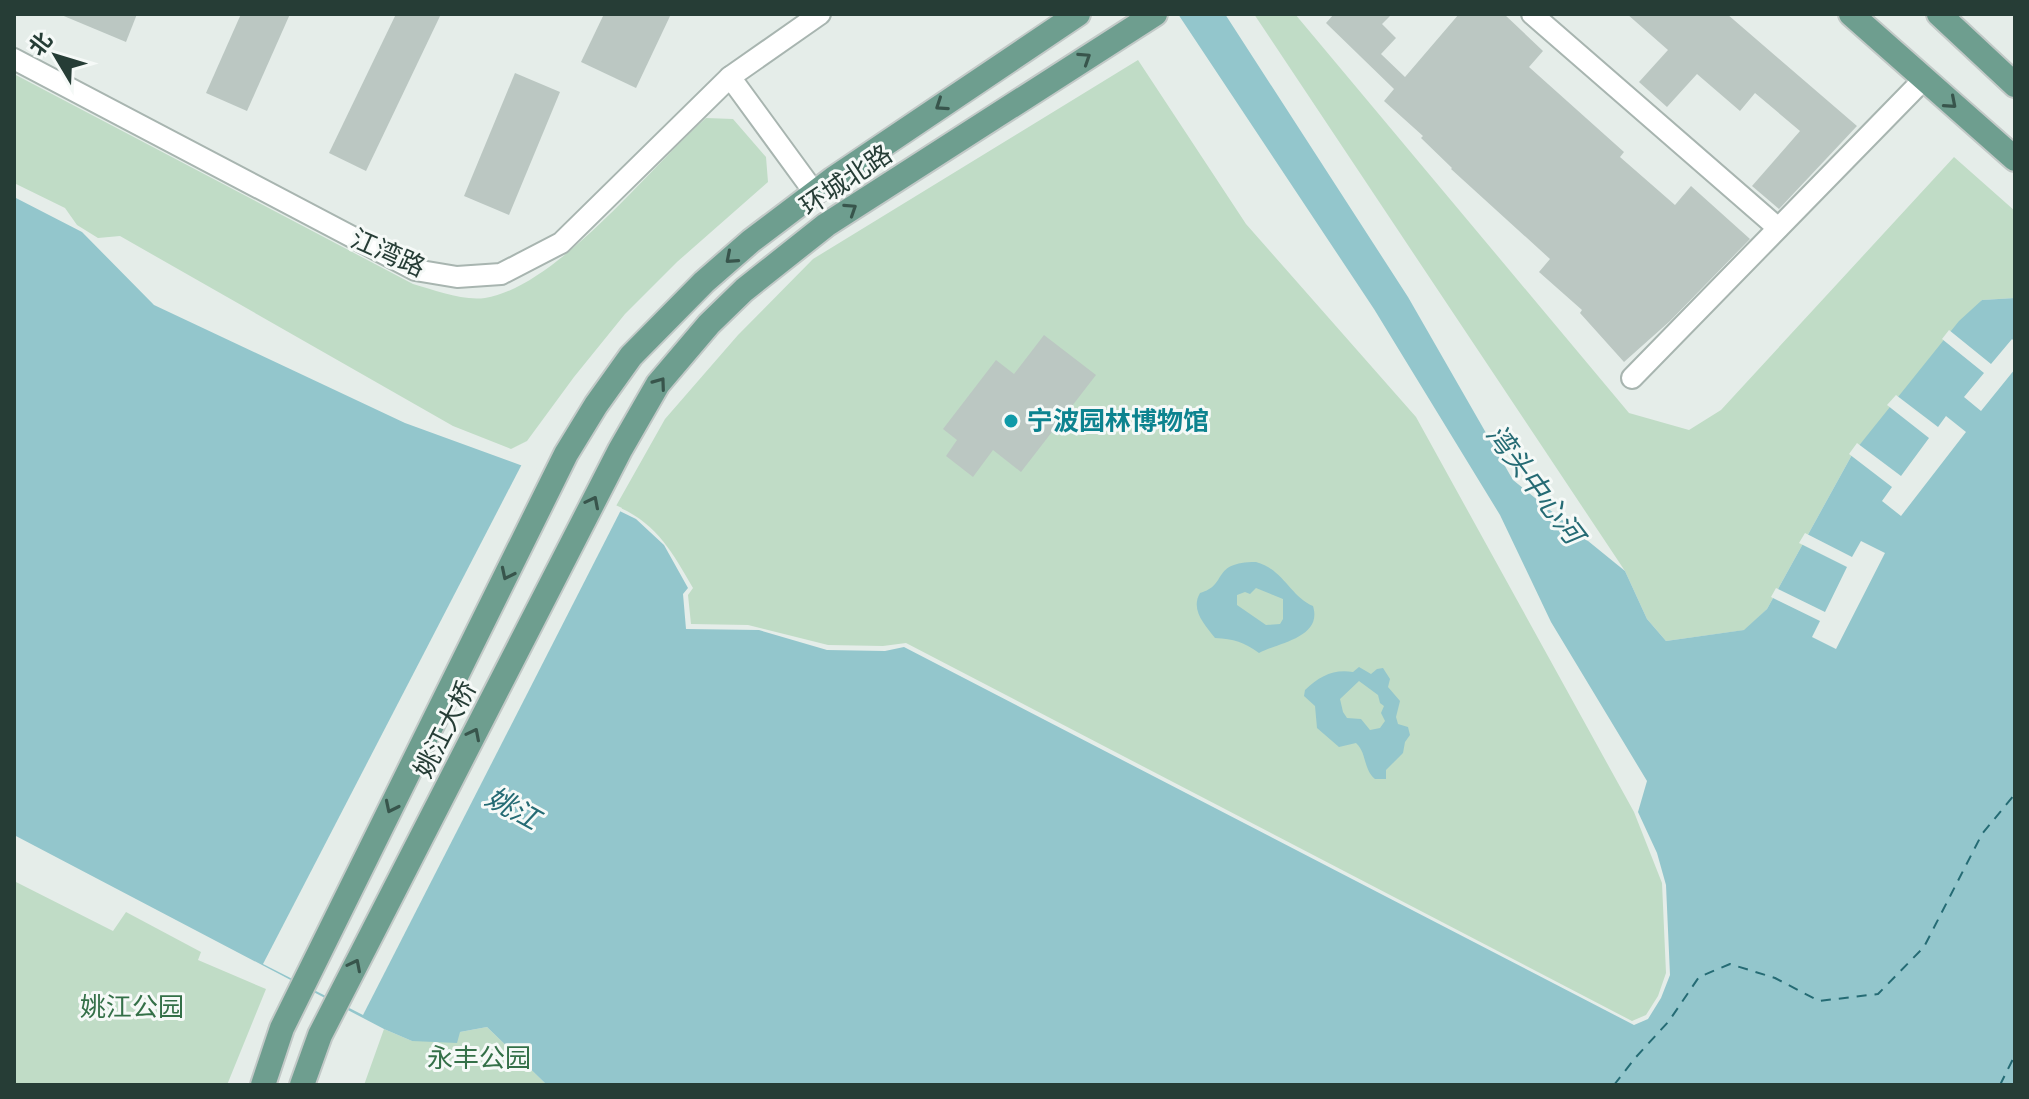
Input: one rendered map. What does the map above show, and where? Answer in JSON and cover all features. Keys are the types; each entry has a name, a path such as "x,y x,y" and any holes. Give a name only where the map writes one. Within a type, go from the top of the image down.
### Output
{"main road":[{"name":"环城北路","path":"566,454 631,356 665,320 751,241 814,192 1078,14"},
{"name":"环城北路","path":"620,450 658,384 709,324 744,290 826,225 1155,14"},
{"path":"1851,14 2015,159"},
{"path":"1939,14 2015,85"},
{"name":"姚江大桥","path":"302,1085 320,1035 620,450"},
{"name":"姚江大桥","path":"263,1082 282,1028 566,454"}],"street":[{"name":"江湾路","path":"14,59 415,270 457,277 501,274 561,243 730,77 820,14"},
{"path":"1532,14 1778,228"},
{"path":"730,77 814,192"},
{"path":"1632,378 1924,79"}],"green space":[{"path":"1254,14 1295,14 1629,413 1689,430 1721,410 1954,157 2015,211 2015,298 1982,300 1853,453 1767,609 1745,630 1666,641 1647,619 1625,571"},
{"path":"1138,60 1246,224 1416,417 1634,812 1662,883 1666,973 1658,996 1646,1015 1632,1021 906,643 883,646 828,645 748,625 691,624 688,595 693,588 678,562 653,530 616,506 665,419 738,335 813,259"},
{"path":"14,74 413,284 467,298 485,298 513,289 542,272 602,222 706,118 733,119 766,157 768,182 677,262 625,314 527,441 511,449 453,426 120,236 98,238 77,225 65,208 14,183"},
{"name":"姚江公园","path":"14,881 113,931 126,912 201,952 198,960 266,989 227,1085 14,1085"},
{"name":"永丰公园","path":"487,1027 547,1085 364,1085 384,1029 412,1041"}],"water":[{"name":"姚江","path":"1178,14 1225,14 1408,297 1513,480 1625,571 1647,619 1666,641 1744,630 1767,609 1853,453 1959,321 1982,300 2015,298 2015,1085 547,1085 487,1027 460,1032 457,1043 412,1041 14,835 14,197 82,232 154,305 405,423 542,473 636,519 664,545 688,588 683,594 686,629 759,630 827,650 885,651 904,647 1634,1025 1648,1019 1670,975 1666,885 1657,853 1638,812 1647,781 1551,622 1500,515 1374,309"},
{"path":"1242,563 1265,565 1313,606 1314,617 1305,632 1259,653 1238,642 1215,638 1200,617 1197,599 1200,593 1215,585 1226,570","holes":["1256,588 1283,599 1280,624 1266,625 1237,605 1237,595 1250,594"]},
{"path":"1359,667 1371,674 1383,668 1390,679 1388,687 1400,701 1396,717 1398,724 1408,727 1410,735 1403,753 1386,770 1386,779 1375,779 1371,775 1356,743 1339,747 1317,728 1315,706 1304,696 1305,690 1322,677 1353,672","holes":["1359,681 1378,695 1384,706 1381,713 1385,721 1380,728 1370,730 1361,719 1347,718 1343,712 1340,699"]}],"pier":[{"path":"1949,330 1991,364 2012,339 2015,342 2015,369 1981,411 1964,397 1984,373 1942,339"},
{"path":"1896,395 1938,427 1946,416 1966,432 1901,516 1882,501 1892,487 1849,454 1857,443 1901,476 1929,438 1887,405"},
{"path":"523,462 622,508 363,1015 263,964"},
{"path":"1805,533 1852,557 1861,541 1885,553 1836,649 1812,637 1820,621 1771,597 1776,588 1825,612 1847,567 1799,543"}],"building":[{"path":"59,14 137,14 126,42"},
{"path":"241,14 290,14 247,111 206,93"},
{"path":"396,14 441,14 366,171 329,153"},
{"path":"604,14 671,14 636,88 581,62"},
{"path":"1334,14 1392,14 1382,24 1396,38 1381,54 1405,77 1459,14 1504,14 1543,51 1529,67 1624,152 1620,157 1675,205 1691,186 1750,239 1670,321 1624,362 1580,313 1582,310 1539,272 1550,259 1451,169 1421,138 1423,136 1384,101 1394,89 1326,23"},
{"path":"1627,14 1727,14 1857,126 1779,209 1752,186 1800,131 1755,93 1740,111 1697,74 1667,107 1639,82 1668,50"},
{"path":"515,73 560,92 509,215 464,196"},
{"path":"1044,335 1096,375 1021,472 993,450 973,477 946,456 957,440 943,429 996,360 1014,374"}],"ferry route":[{"path":"1614,1085 1669,1021 1699,977 1730,964 1775,978 1819,1001 1878,994 1924,947 1982,834 2015,794"},
{"path":"2000,1085 2015,1055"}],"place":[{"name":"宁波园林博物馆","path":"1011,421"}],"water label":[{"name":"湾头中心河","path":"1535,484"}]}
